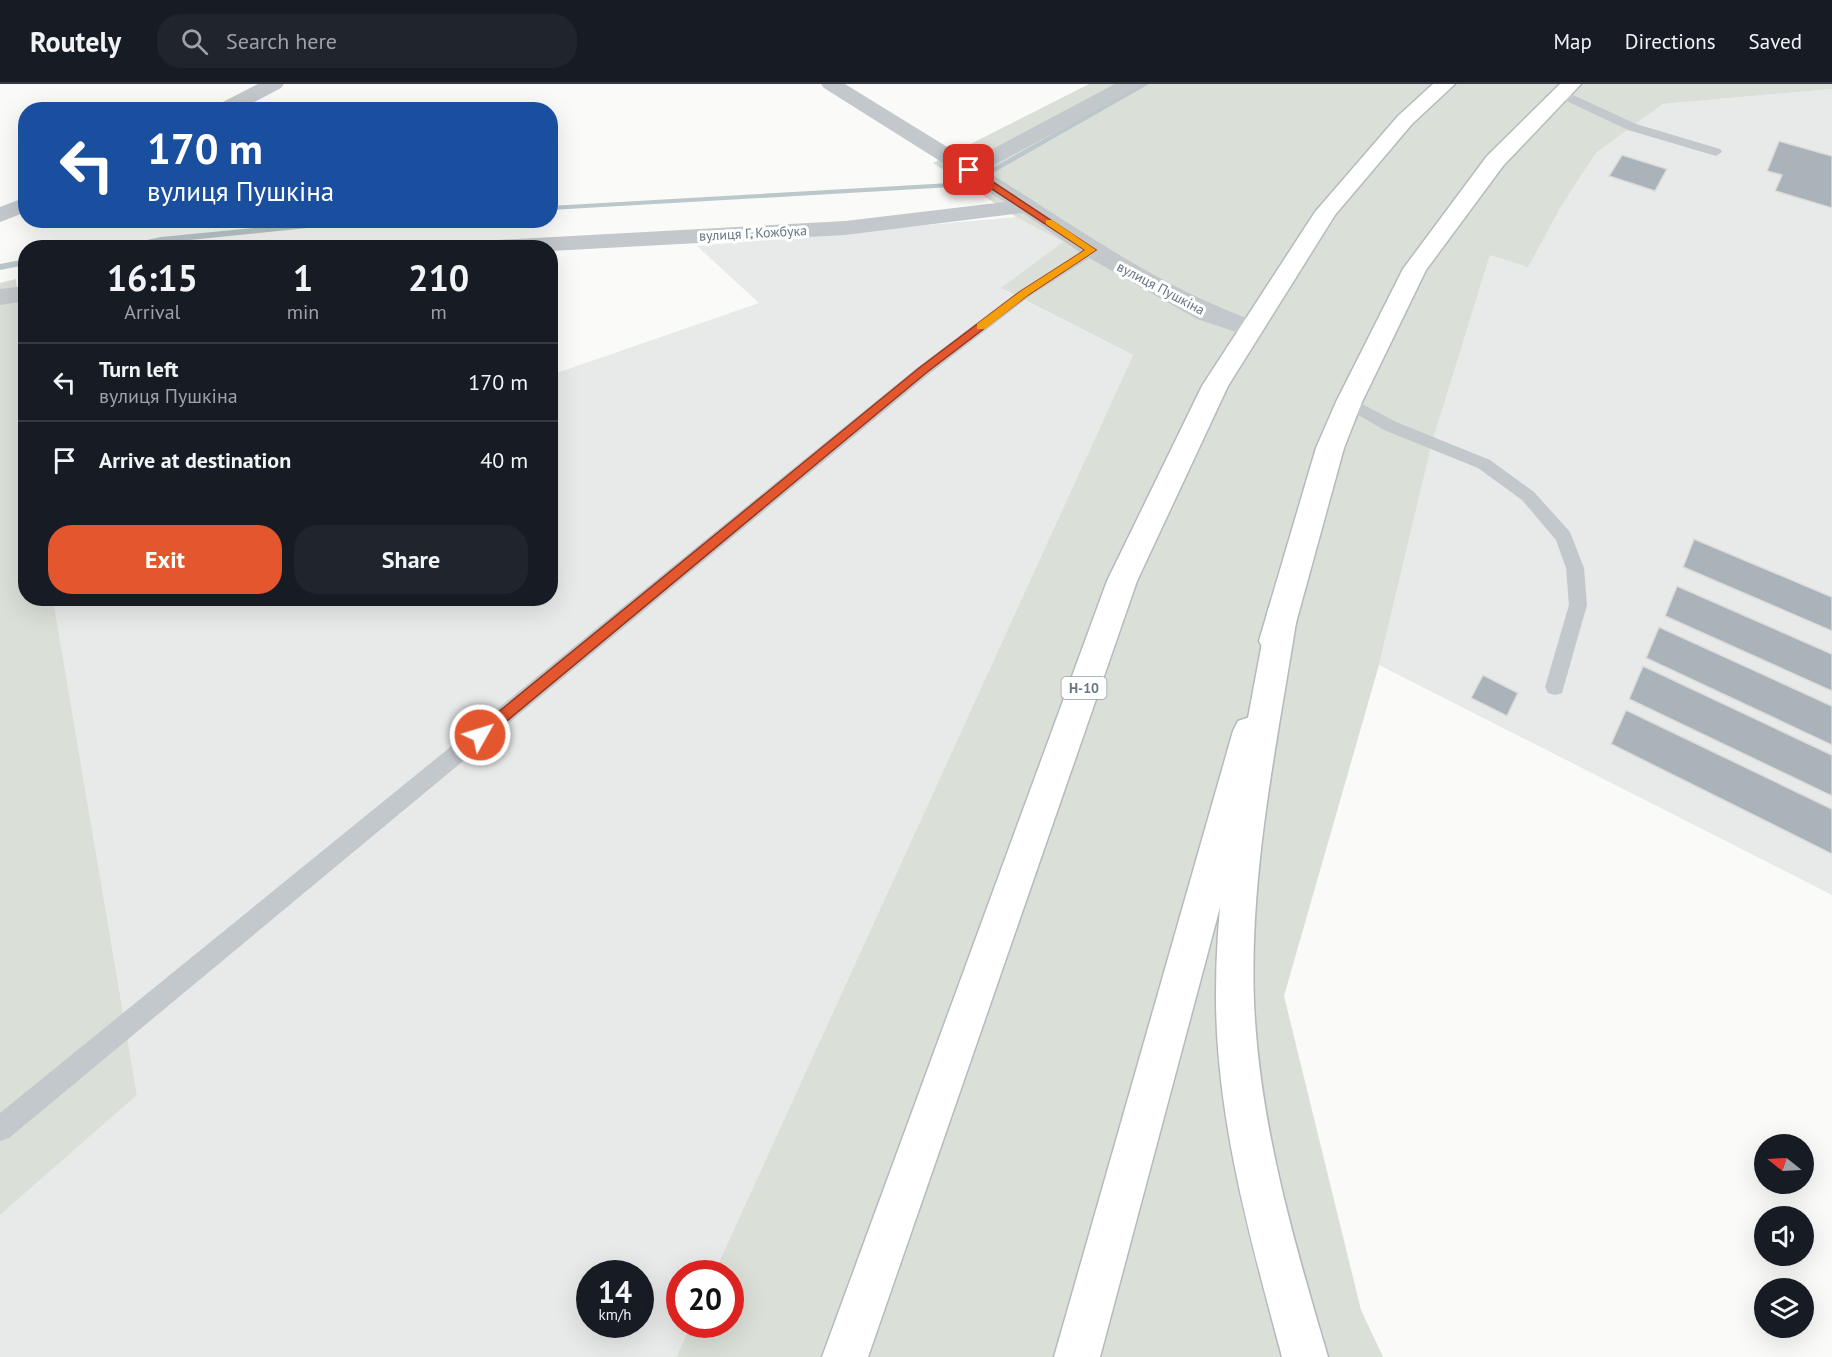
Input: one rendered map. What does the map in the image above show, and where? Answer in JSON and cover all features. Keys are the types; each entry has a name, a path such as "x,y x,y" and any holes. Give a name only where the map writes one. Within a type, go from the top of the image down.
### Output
{"main road":[{"name":"Н-10","path":"844,1357 1122,581 1215,386 1326,212 1406,120 1445,84"},
{"path":"1077,1357 1283,610 1330,448 1349,402 1415,269 1495,161 1565,89"},
{"path":"1283,610 1239,895 1235,954 1237,1024 1247,1118 1269,1232 1305,1357"}],"street":[{"path":"238,102 274,84"},
{"name":"вулиця Пушкіна","path":"831,84 1027,206 1092,250 1206,313 1251,329"},
{"path":"969,170 1130,84"},
{"name":"вулиця Г. Кожбука","path":"558,244 846,228 1027,206"},
{"path":"0,215 18,207"},
{"path":"0,297 18,294"}],"lane":[{"path":"1565,89 1632,127 1716,152"},
{"path":"0,1129 923,371 1025,293 1092,250"},
{"path":"1349,402 1390,426 1484,464 1528,496 1564,537 1575,568 1578,605 1555,687"}],"shaded area":[{"path":"1089,84 1832,84 1832,89 1663,104 1596,153 1560,208 1528,267 1490,255 1432,443 1379,665 1284,996 1361,1310 1383,1357 676,1357 685,1338 744,1338 744,1260 720,1260 1133,355 1001,288 1063,242 1016,217 933,163"},
{"path":"1832,89 1832,895 1379,665 1432,443 1490,255 1560,208 1596,153 1663,104"},
{"path":"1016,217 1063,242 1002,289 1133,355 720,1260 666,1260 666,1338 685,1338 676,1357 0,1357 0,1215 137,1095 54,606 558,606 558,373 759,303 697,246"},
{"path":"16,279 18,297 18,606 54,606 137,1095 0,1215 0,283"}],"building":[{"path":"1779,141 1832,156 1832,208 1775,191 1782,175 1767,171"},
{"path":"1622,155 1667,169 1655,191 1609,176"},
{"path":"1694,539 1832,597 1832,631 1683,567"},
{"path":"1677,586 1832,654 1832,691 1665,616"},
{"path":"1659,627 1832,706 1832,745 1646,658"},
{"path":"1643,666 1832,755 1832,796 1629,699"},
{"path":"1483,675 1518,693 1507,716 1471,698"},
{"path":"1626,710 1832,809 1832,854 1611,744"}],"waterway":[{"path":"558,208 970,184 1145,84"},
{"path":"161,240 284,228"},
{"path":"0,267 18,264"}],"slow traffic":[{"path":"981,326 1025,293 1092,250 1049,222"}],"route":[{"path":"480,735 923,371 1025,293 1092,250 969,170"}]}
